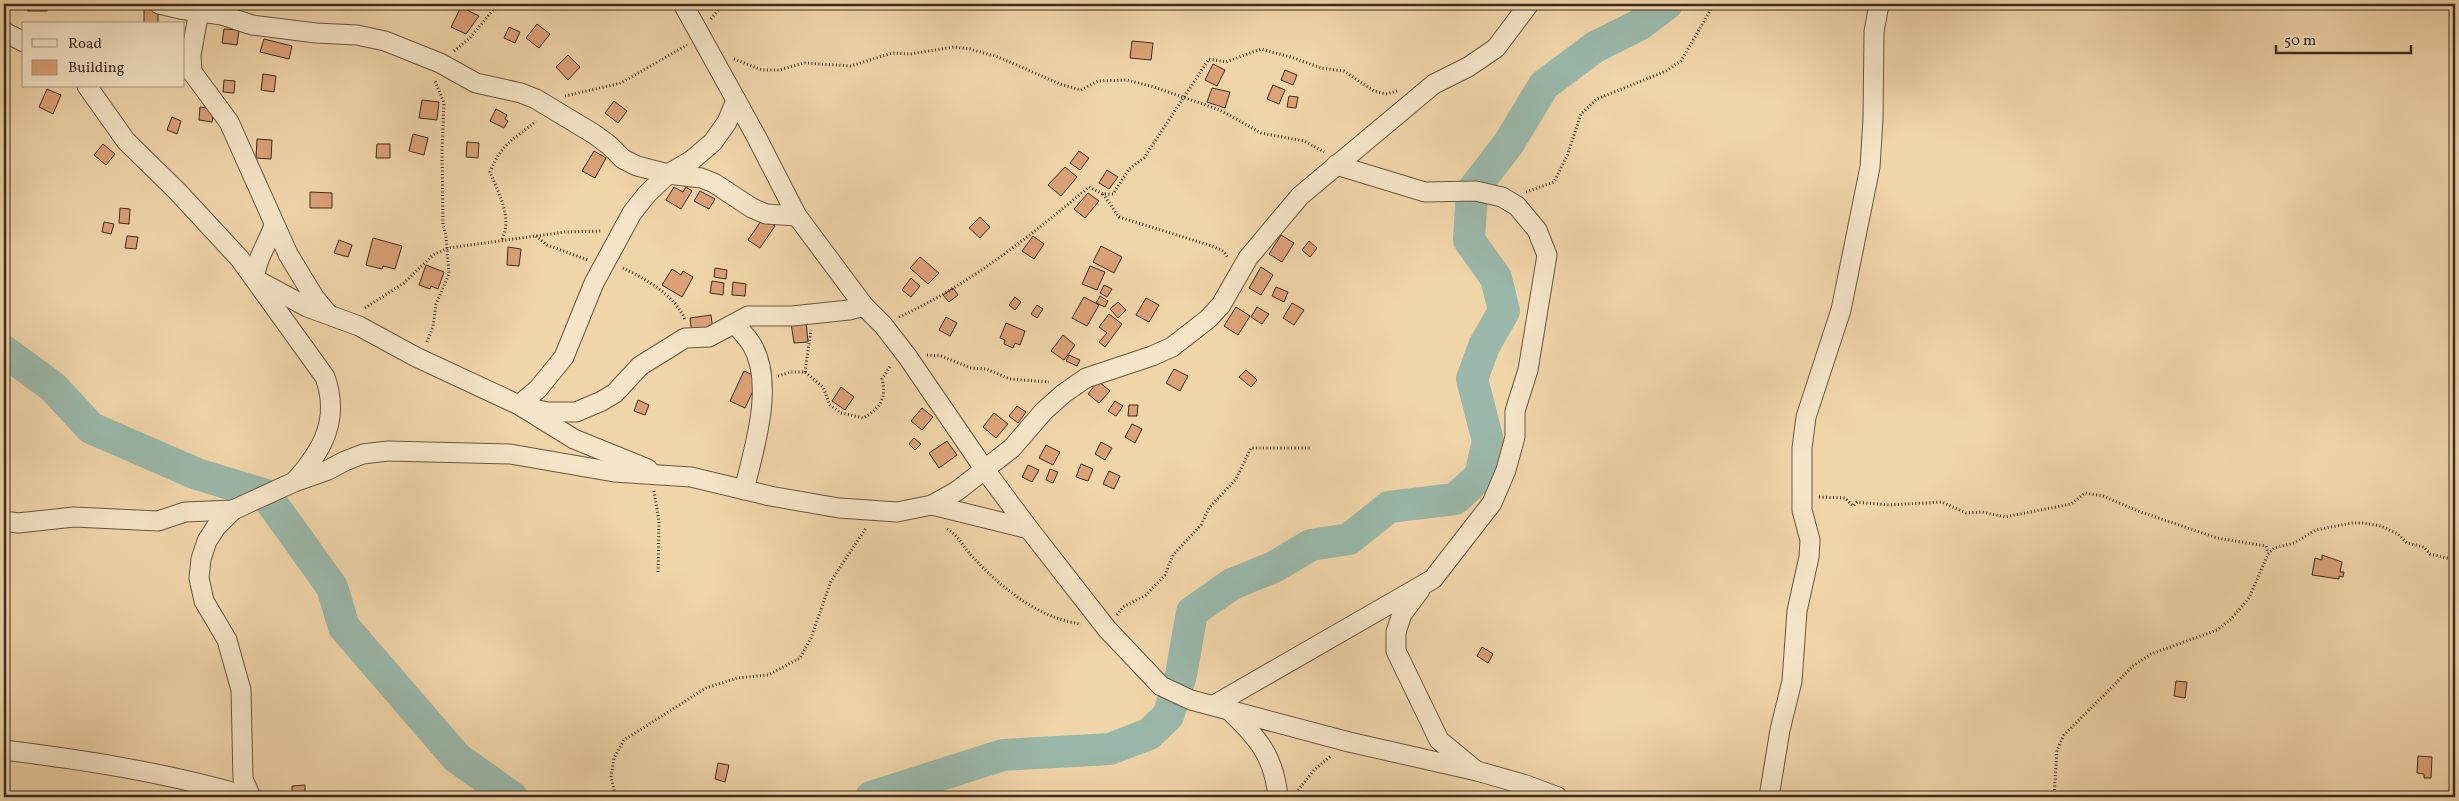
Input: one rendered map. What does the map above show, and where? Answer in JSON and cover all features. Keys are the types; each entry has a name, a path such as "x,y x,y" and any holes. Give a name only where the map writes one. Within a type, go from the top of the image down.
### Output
{"street":[{"path":"158,4 180,10 199,11 252,25 316,33 369,36 426,57 476,83 521,93 536,99 594,134 624,159 668,174 701,178 714,183 752,208 766,214 797,216"},
{"path":"682,4 736,100 797,216 864,306 883,324 940,402 985,470 1029,529 1107,629 1161,686 1191,700 1350,742 1477,771 1526,785 1558,797"},
{"path":"251,797 244,779 241,690 227,640 204,601 199,578 201,559 207,541 216,527 233,510 294,482 328,470 363,454 388,451 510,454 580,467 714,481 744,490 829,507 878,512 914,510 932,505 957,491 1012,448 1063,394 1086,378 1152,356 1172,347 1192,333 1221,305 1240,272 1276,223 1300,196 1434,84 1468,68 1496,48 1529,4"},
{"path":"1769,797 1780,730 1792,681 1797,611 1809,557 1810,540 1802,510 1802,448 1806,417 1841,310 1870,167 1873,119 1874,32 1879,4"},
{"path":"199,11 191,55 192,72 229,122 249,164 274,225 292,261 314,297 333,316"},
{"path":"4,32 22,41"},
{"path":"88,88 126,141 209,225 255,279 325,377 331,394 331,412 323,444 313,461 294,482"},
{"path":"519,405 538,389 564,357 594,283 622,230 647,194 668,174 692,160 713,142 727,122 736,100"},
{"path":"1221,707 1433,580 1492,503 1506,470 1515,437 1515,412 1528,370 1547,255 1537,230 1517,206 1502,197 1476,191 1425,192 1336,165"},
{"path":"255,279 255,267 264,252 274,225"},
{"path":"255,279 307,307 333,316 519,405 574,438 602,452 660,476"},
{"path":"519,405 547,412 576,412 615,393 640,366 685,338 708,337 736,324 748,316 792,316 849,310 864,306"},
{"path":"736,324 753,346 762,377 759,429 744,490"},
{"path":"932,505 1029,529"},
{"path":"4,521 18,523 74,517 158,521 185,512 233,510"},
{"path":"1425,584 1402,614 1396,632 1396,652 1439,740 1477,771"},
{"path":"1221,707 1254,734 1269,756 1278,797"},
{"path":"4,750 79,759 179,777 239,794 242,797"}],"path":[{"path":"422,360 433,327 436,304 449,274 448,248 443,225 444,103 426,57 441,58 451,54 470,38 498,4"},
{"path":"1502,197 1554,182 1567,156 1581,114 1597,99 1666,71 1681,61 1714,4"},
{"path":"717,68 725,60 736,59 762,70 779,70 804,63 851,66 892,53 910,54 954,47 970,48 998,57 1060,84 1081,90 1098,80 1127,80 1154,87 1183,99 1220,110 1262,133 1304,141 1330,155 1336,165"},
{"path":"883,324 920,308 1027,239 1089,187 1103,194 1113,194 1129,169 1144,158 1210,59 1226,62 1261,49 1321,68 1344,71 1374,91 1386,94 1400,90"},
{"path":"1103,194 1119,217 1212,246 1223,251 1240,272"},
{"path":"333,316 353,315 370,306 404,283 433,256 448,248 565,232 622,230"},
{"path":"536,236 546,245 573,256 590,260 606,260 640,277 677,304 685,319 685,338"},
{"path":"805,372 811,330 828,312"},
{"path":"946,528 954,532 975,559 1036,610 1061,621 1107,629 1123,607 1146,595 1165,575 1173,556 1201,525 1209,508 1236,479 1251,448 1310,448"},
{"path":"658,573 660,476"},
{"path":"1802,497 1845,498 1853,506 1857,502 1889,505 1942,502 1966,513 1982,512 2005,517 2071,504 2085,493 2103,496 2138,511 2217,538 2266,546 2268,554"},
{"path":"615,794 610,777 614,758 624,740 706,688 737,678 768,675 800,658 811,638 830,581 848,552 878,512"},
{"path":"2054,797 2057,750 2064,735 2133,666 2151,654 2217,630 2231,619 2249,598 2268,554 2274,548 2294,543 2316,530 2356,522 2382,526 2398,534 2407,543 2424,547 2430,554 2455,560"},
{"path":"1293,797 1314,770 1350,742"}],"building":[{"path":"28,4 47,4 47,11 28,11"},
{"path":"461,7 479,16 466,34 451,27"},
{"path":"144,9 158,10 158,22 144,22"},
{"path":"537,24 550,34 539,48 526,38"},
{"path":"509,27 520,32 515,43 504,38"},
{"path":"224,29 239,30 237,45 222,43"},
{"path":"264,39 292,46 289,59 260,52"},
{"path":"1132,41 1153,43 1151,60 1130,58"},
{"path":"568,55 580,67 568,80 556,67"},
{"path":"1213,64 1225,70 1217,86 1205,80"},
{"path":"1285,70 1297,75 1293,85 1281,80"},
{"path":"263,74 276,76 274,92 261,90"},
{"path":"224,80 235,81 234,93 223,92"},
{"path":"1273,85 1285,90 1279,104 1267,99"},
{"path":"1212,88 1230,92 1225,108 1207,102"},
{"path":"47,89 61,95 53,114 39,107"},
{"path":"1289,96 1298,97 1296,108 1287,107"},
{"path":"422,100 439,102 437,120 419,118"},
{"path":"614,101 627,111 618,123 605,113"},
{"path":"200,107 214,109 212,122 199,120"},
{"path":"496,109 507,115 505,119 508,121 504,128 490,121"},
{"path":"172,117 181,121 177,134 167,130"},
{"path":"413,134 428,138 424,155 409,151"},
{"path":"257,139 272,140 271,159 256,158"},
{"path":"467,142 479,143 478,158 466,157"},
{"path":"103,144 115,154 106,165 94,155"},
{"path":"377,144 390,144 390,158 376,158"},
{"path":"594,151 606,158 595,178 582,171"},
{"path":"1079,151 1089,158 1080,170 1070,163"},
{"path":"1065,167 1077,177 1061,196 1048,185"},
{"path":"1107,170 1118,177 1109,189 1099,183"},
{"path":"674,187 683,192 686,187 692,191 681,209 666,200"},
{"path":"700,191 715,199 709,209 694,201"},
{"path":"310,192 332,193 332,208 310,208"},
{"path":"1088,193 1099,201 1085,218 1074,209"},
{"path":"120,208 130,209 129,224 119,223"},
{"path":"980,217 990,227 980,238 969,228"},
{"path":"763,218 775,226 760,248 748,240"},
{"path":"104,222 114,224 111,234 102,232"},
{"path":"1281,235 1294,243 1282,262 1269,254"},
{"path":"127,236 138,237 136,249 125,248"},
{"path":"1033,236 1044,244 1034,259 1022,251"},
{"path":"373,238 402,246 395,269 383,266 382,269 366,265"},
{"path":"339,240 352,245 348,257 334,253"},
{"path":"1309,241 1317,248 1310,257 1302,250"},
{"path":"1101,246 1122,257 1114,273 1093,262"},
{"path":"508,247 521,249 519,266 507,265"},
{"path":"920,257 939,273 928,284 910,268"},
{"path":"426,265 444,272 438,289 431,286 430,289 419,285"},
{"path":"1090,266 1105,272 1097,290 1082,284"},
{"path":"1261,267 1273,275 1261,295 1249,288"},
{"path":"715,268 727,270 726,279 714,277"},
{"path":"672,269 681,275 683,271 693,277 682,297 662,285"},
{"path":"911,278 920,286 911,297 902,290"},
{"path":"712,281 724,283 723,295 710,293"},
{"path":"733,282 746,284 745,296 732,295"},
{"path":"1104,285 1112,289 1107,297 1100,293"},
{"path":"1276,287 1288,292 1284,302 1272,296"},
{"path":"953,288 958,295 949,302 943,295"},
{"path":"1100,296 1108,301 1105,307 1096,303"},
{"path":"1015,297 1021,302 1015,310 1009,305"},
{"path":"1084,297 1099,305 1087,326 1072,318"},
{"path":"1146,298 1159,305 1149,322 1136,315"},
{"path":"1118,302 1126,310 1118,318 1110,309"},
{"path":"1292,303 1304,310 1294,325 1283,318"},
{"path":"1037,305 1043,309 1037,318 1031,314"},
{"path":"1236,307 1250,316 1238,335 1224,326"},
{"path":"1257,307 1269,314 1262,324 1251,317"},
{"path":"1109,314 1122,324 1105,347 1099,342 1107,333 1099,327"},
{"path":"711,315 713,331 692,334 690,318"},
{"path":"946,317 957,323 950,336 939,330"},
{"path":"806,321 808,342 794,343 791,323"},
{"path":"1006,323 1025,331 1020,345 1015,343 1013,348 1004,344 1005,340 1000,338"},
{"path":"1063,335 1075,345 1064,360 1051,351"},
{"path":"1069,355 1080,360 1077,366 1066,361"},
{"path":"1174,369 1188,376 1180,391 1166,383"},
{"path":"1246,370 1257,380 1251,387 1239,377"},
{"path":"744,371 759,378 745,408 730,401"},
{"path":"1098,381 1110,391 1099,403 1088,394"},
{"path":"841,387 854,397 845,410 832,401"},
{"path":"638,400 649,405 645,415 634,411"},
{"path":"1115,401 1123,406 1116,416 1108,411"},
{"path":"1129,405 1138,405 1137,416 1128,416"},
{"path":"1017,406 1026,412 1018,423 1009,416"},
{"path":"922,408 933,417 922,430 911,421"},
{"path":"994,413 1008,424 996,438 983,427"},
{"path":"1132,424 1142,429 1135,443 1125,437"},
{"path":"914,438 921,444 915,450 909,444"},
{"path":"947,441 957,455 939,468 929,453"},
{"path":"1101,442 1112,448 1105,460 1095,454"},
{"path":"1046,445 1060,452 1053,465 1039,458"},
{"path":"1081,464 1093,469 1088,481 1076,477"},
{"path":"1028,465 1039,470 1032,482 1022,477"},
{"path":"1050,469 1058,472 1053,483 1046,480"},
{"path":"1109,471 1120,476 1114,489 1103,484"},
{"path":"2322,555 2342,562 2340,572 2344,572 2343,577 2339,576 2339,579 2312,575 2315,558 2322,560"},
{"path":"1482,647 1493,654 1488,663 1477,656"},
{"path":"2176,681 2187,682 2185,698 2174,696"},
{"path":"2418,756 2432,757 2431,778 2424,778 2424,774 2417,773"},
{"path":"718,763 729,765 725,782 715,779"},
{"path":"305,785 305,797 292,797 292,786"}],"waterway":[{"path":"871,797 1003,755 1110,749 1149,734 1168,716 1181,675 1192,612 1232,584 1274,567 1311,545 1349,539 1389,507 1455,499 1480,476 1488,441 1472,379 1484,346 1504,311 1496,278 1469,240 1472,191 1509,143 1544,85 1595,47 1639,25 1667,4"},
{"path":"4,351 53,387 91,428 197,474 266,495 332,587 344,627 457,758 512,797"}]}
